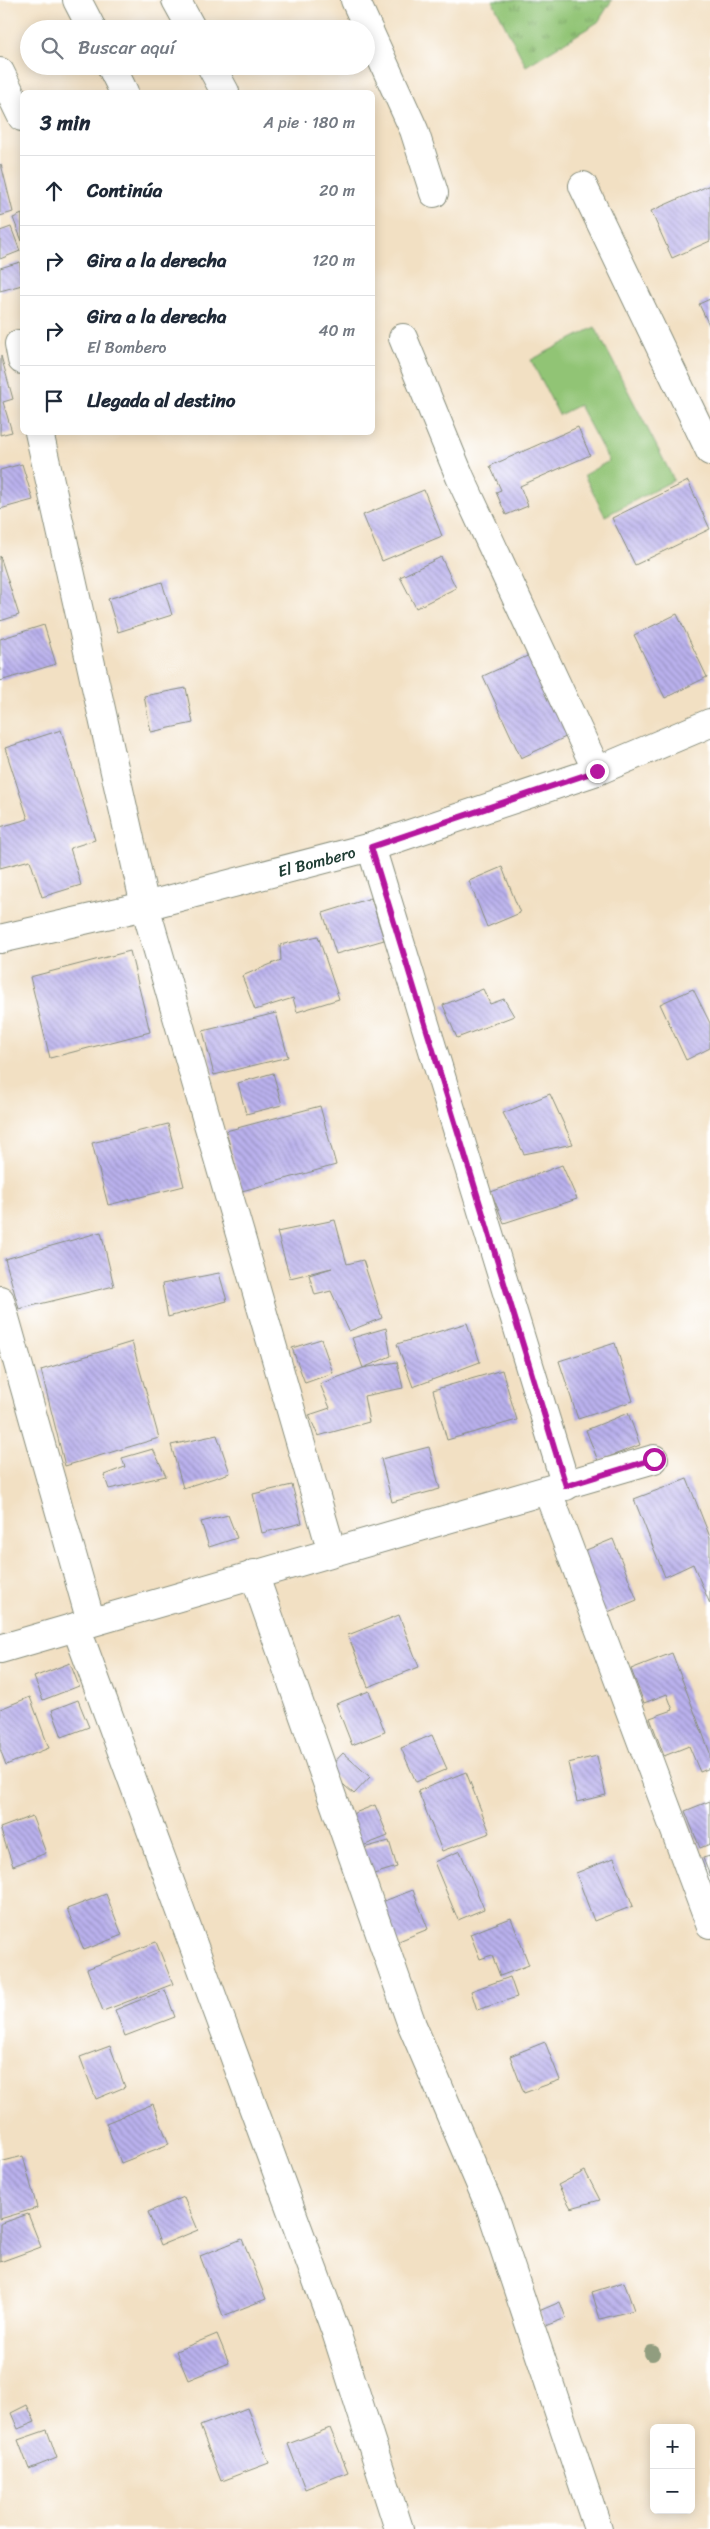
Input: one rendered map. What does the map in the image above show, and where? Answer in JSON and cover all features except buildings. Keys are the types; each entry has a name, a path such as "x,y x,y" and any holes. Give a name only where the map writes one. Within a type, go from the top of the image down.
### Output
{"street":[{"path":"77,0 87,20"},
{"path":"176,0 187,20"},
{"path":"355,0 364,20"},
{"path":"375,44 414,130 434,193"},
{"path":"0,72 14,118"},
{"path":"116,75 123,90"},
{"path":"216,75 224,90"},
{"path":"583,186 710,451"},
{"path":"403,338 460,477 597,771"},
{"path":"40,435 146,906 332,1552"},
{"name":"El Bombero","path":"0,939 146,906 371,847 597,771 710,723"},
{"path":"371,847 557,1489 710,1924"},
{"path":"0,1300 84,1625 336,2332 399,2529"},
{"path":"0,1649 254,1574 557,1489 654,1459"},
{"path":"254,1574 412,2025 490,2210 598,2529"}],"green space":[{"path":"492,0 612,0 598,22 526,66"},
{"path":"595,327 674,480 605,516 584,475 609,461 579,405 559,415 531,360"}],"route":[{"path":"597,771 371,847 566,1486 654,1459"}]}
